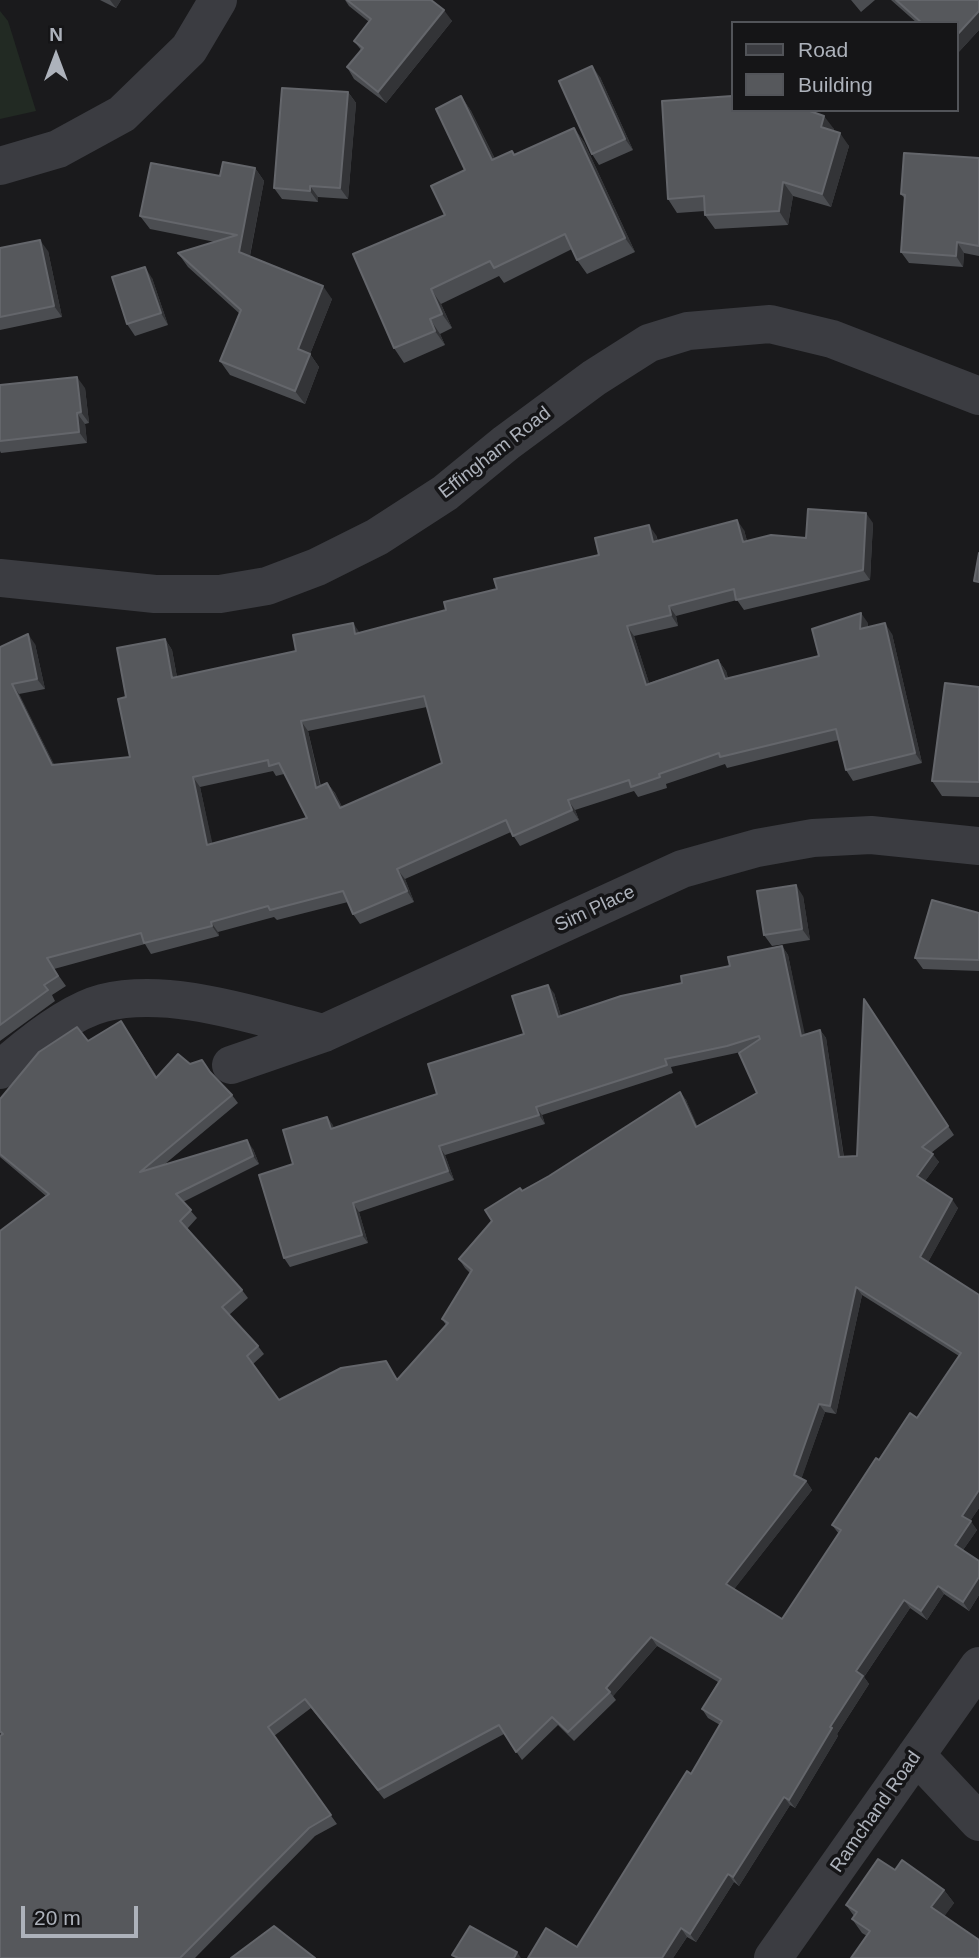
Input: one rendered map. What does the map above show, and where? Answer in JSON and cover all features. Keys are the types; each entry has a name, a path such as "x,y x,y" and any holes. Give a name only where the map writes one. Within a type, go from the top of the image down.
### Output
{"street":[{"path":"0,166 58,149 122,114 189,49 218,0"},
{"name":"Effingham Road","path":"0,578 155,594 220,594 267,586 377,537 445,493 506,443 594,378 649,343 688,331 771,324 832,339 979,396"},
{"name":"Sim Place","path":"231,1066 324,1033 682,869 757,848 813,838 871,835 979,846"},
{"path":"0,1070 66,1020 101,1004 131,999 178,999 324,1033"},
{"name":"Ramchand Road","path":"773,1958 979,1666"},
{"path":"916,1755 979,1822"}],"shaded area":[{"path":"0,11 8,21 36,111 0,119"}],"building":[{"path":"347,0 431,0 444,10 378,92 347,67 363,48 354,41 371,19"},
{"path":"896,0 979,0 979,11 958,34 958,21 920,21"},
{"path":"592,66 625,139 592,154 559,81"},
{"path":"282,88 348,92 340,188 310,186 310,191 274,188"},
{"path":"461,96 492,160 512,151 514,155 574,128 625,238 577,260 565,234 494,268 490,261 431,289 442,314 430,319 435,331 394,348 353,254 445,215 431,186 465,170 436,109"},
{"path":"730,96 730,112 813,112 824,116 821,127 840,133 822,194 783,182 779,211 705,215 704,196 668,199 662,101"},
{"path":"904,153 979,158 979,246 957,242 956,256 901,252 905,195 901,194"},
{"path":"223,162 255,168 239,252 323,286 298,349 310,354 295,391 220,361 241,310 178,253 237,235 140,216 151,163 220,176"},
{"path":"40,240 54,306 0,317 0,248"},
{"path":"145,267 161,313 127,324 112,277"},
{"path":"77,377 81,412 77,413 79,432 0,441 0,385"},
{"path":"808,509 866,513 863,570 736,600 734,589 669,606 671,615 627,626 646,685 718,660 725,679 819,656 812,629 861,613 860,629 885,623 915,753 846,770 836,729 720,757 719,753 631,787 629,780 568,800 572,810 513,836 506,820 397,869 407,891 353,914 343,891 270,910 268,906 211,922 212,926 144,943 141,933 47,958 58,976 44,985 48,990 0,1025 0,647 28,634 37,679 12,684 52,765 130,757 118,699 126,697 117,648 165,639 172,678 296,651 293,635 353,623 355,634 446,610 444,602 497,589 494,579 599,555 595,538 649,525 653,542 737,520 743,542 771,535 806,538","holes":["424,696 442,763 340,808 327,783 316,788 301,721","268,760 269,766 279,763 307,818 207,845 193,777"]},
{"path":"979,553 979,582 974,581"},
{"path":"945,683 979,687 979,782 932,781"},
{"path":"796,885 802,929 764,935 757,891"},
{"path":"932,900 979,913 979,960 915,958"},
{"path":"782,946 801,1036 820,1030 839,1157 857,1156 864,999 948,1126 922,1147 933,1154 917,1176 952,1199 920,1257 979,1295 979,1490 962,1516 971,1521 955,1545 979,1561 979,1577 963,1602 938,1586 921,1611 904,1600 856,1671 863,1676 830,1727 832,1728 789,1800 784,1797 733,1877 728,1874 690,1934 681,1928 662,1958 528,1958 546,1928 577,1947 687,1771 691,1774 722,1721 702,1709 721,1679 651,1637 606,1688 610,1692 568,1732 552,1717 516,1752 499,1725 378,1790 305,1699 268,1727 331,1815 309,1828 180,1958 0,1958 0,1736 3,1734 0,1731 0,1231 49,1194 0,1154 0,1099 39,1052 77,1027 88,1041 121,1021 156,1078 178,1054 190,1064 202,1060 232,1095 140,1172 247,1140 253,1156 176,1194 191,1210 180,1221 242,1290 222,1307 258,1346 247,1356 279,1400 341,1368 386,1361 397,1380 448,1323 442,1319 472,1270 459,1259 492,1221 485,1210 520,1188 522,1191 549,1176 680,1092 696,1127 757,1093 739,1053 760,1039 759,1036 727,1046 665,1059 667,1065 536,1107 539,1115 439,1146 448,1171 353,1203 362,1235 284,1258 259,1175 293,1164 283,1130 327,1117 331,1129 437,1094 428,1064 524,1034 512,996 548,985 558,1017 621,996 682,983 681,976 730,966 728,957","holes":["856,1287 961,1353 917,1418 910,1413 879,1460 876,1458 832,1525 841,1530 782,1619 726,1584 806,1481 794,1475 819,1404 830,1406"]},
{"path":"878,1859 895,1870 902,1860 944,1890 931,1907 979,1940 979,1958 851,1958 870,1931 852,1919 857,1912 846,1905"},
{"path":"274,1926 315,1958 231,1958"},
{"path":"470,1926 517,1952 514,1958 458,1958 452,1955"}]}
